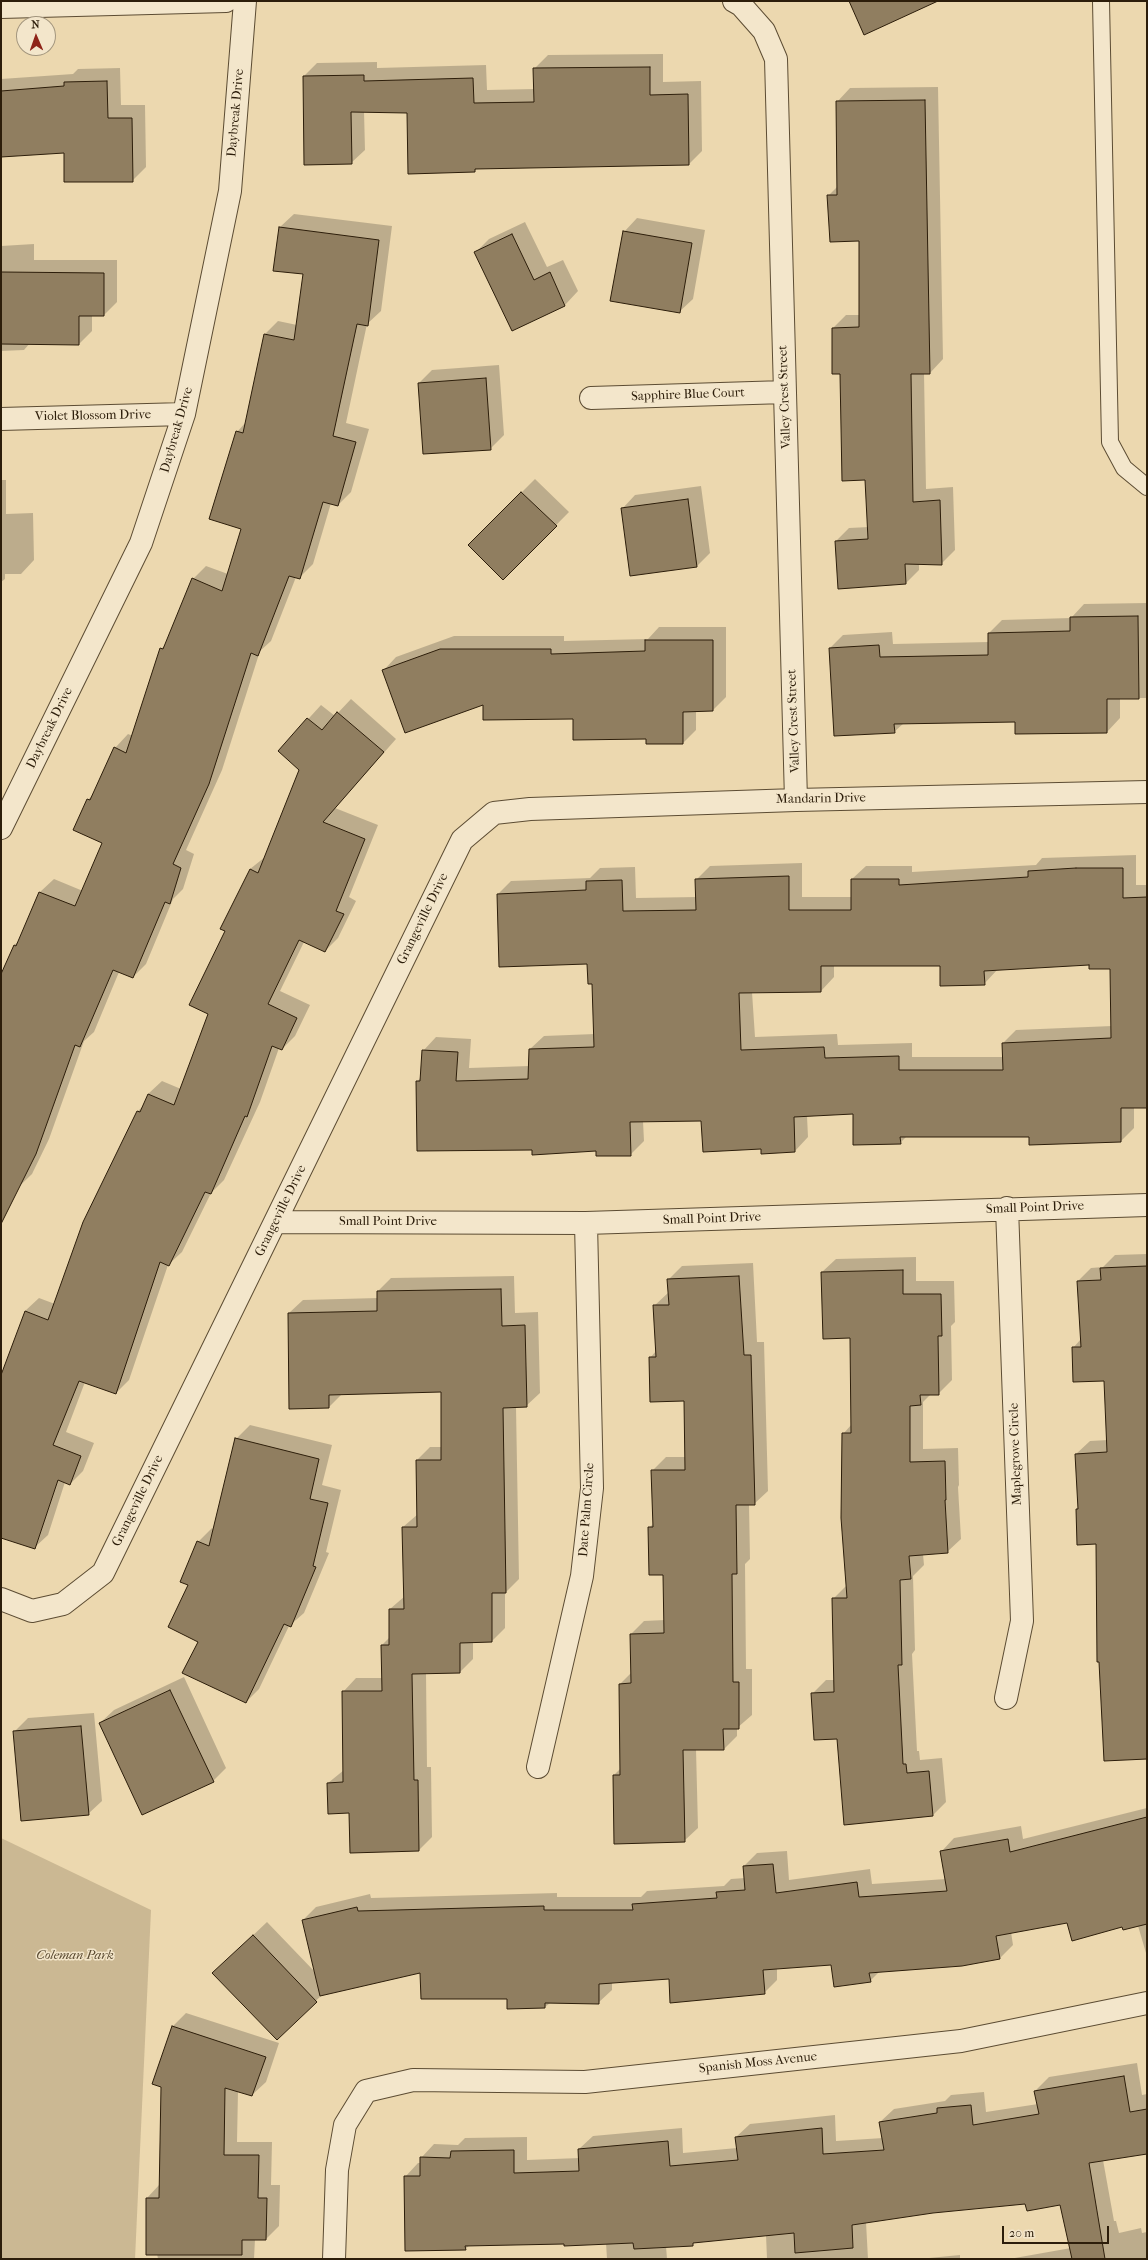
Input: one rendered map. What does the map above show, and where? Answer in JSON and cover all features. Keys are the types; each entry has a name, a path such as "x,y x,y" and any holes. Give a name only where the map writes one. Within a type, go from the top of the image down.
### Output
{"street":[{"path":"1,7 226,1"},
{"name":"Daybreak Drive","path":"1,828 141,543 184,414 230,191 245,1"},
{"name":"Valley Crest Street","path":"738,3 764,30 776,59 796,800"},
{"name":"Sapphire Blue Court","path":"591,398 785,392"},
{"name":"Violet Blossom Drive","path":"1,419 184,414"},
{"name":"Mandarin Drive","path":"494,813 530,809 796,800 1147,792"},
{"name":"Grangeville Drive","path":"1,1599 32,1611 63,1604 103,1573 462,840 494,813"},
{"name":"Small Point Drive","path":"276,1222 586,1223 1007,1208 1147,1205"},
{"name":"Maplegrove Circle","path":"1006,1698 1022,1621 1007,1208"},
{"name":"Date Palm Circle","path":"538,1767 582,1576 592,1488 586,1223"},
{"name":"Spanish Moss Avenue","path":"334,2259 337,2170 346,2125 366,2091 413,2080 585,2082 961,2041 1147,2003"}],"lane":[{"path":"1101,1 1110,442 1124,468 1147,487"}],"green space":[{"name":"Coleman Park","path":"1,1838 151,1910 135,2259 1,2259"}],"building":[{"path":"849,1 938,1 864,35"},
{"path":"650,67 650,95 688,94 689,165 475,169 475,172 408,174 407,113 351,112 352,164 304,165 303,76 364,75 364,81 473,78 474,103 534,102 533,68"},
{"path":"107,81 108,118 132,118 133,182 64,182 64,153 1,157 1,91 64,86 64,82"},
{"path":"925,100 930,374 911,374 913,502 940,500 942,565 905,564 906,584 838,589 835,541 868,539 865,480 842,481 840,374 832,374 832,328 859,327 859,241 830,242 827,195 837,195 836,101"},
{"path":"279,227 379,240 368,326 357,324 333,436 356,442 338,506 323,502 300,579 289,576 258,656 251,653 209,784 173,864 181,868 170,904 165,902 133,978 113,970 80,1047 75,1045 36,1154 1,1224 1,974 14,945 16,946 39,892 75,906 102,843 73,830 87,799 90,800 114,747 126,753 160,648 163,649 192,578 222,591 241,529 209,519 236,431 243,433 264,334 294,340 303,274 273,271"},
{"path":"623,231 692,243 680,313 610,301"},
{"path":"512,234 534,280 550,272 565,306 512,331 474,252"},
{"path":"1,272 104,273 104,316 79,316 79,345 1,344"},
{"path":"486,378 491,450 423,454 418,383"},
{"path":"521,492 557,526 503,580 468,545"},
{"path":"688,499 697,567 630,576 621,508"},
{"path":"1138,616 1139,699 1107,699 1107,733 1015,734 1015,722 894,724 895,733 834,736 829,648 879,645 880,657 988,655 988,633 1070,631 1070,617"},
{"path":"645,640 713,640 713,711 683,712 683,744 646,744 646,739 573,740 573,719 483,720 483,705 405,733 382,670 440,649 551,649 551,654 645,651"},
{"path":"337,712 384,752 323,822 365,839 336,911 344,914 325,952 299,940 268,1004 297,1018 282,1050 272,1046 247,1117 245,1116 211,1194 205,1192 169,1266 160,1262 116,1394 79,1381 53,1445 81,1456 70,1485 58,1480 35,1549 1,1538 1,1375 25,1311 48,1320 83,1222 137,1111 140,1112 148,1094 174,1105 208,1014 189,1005 225,931 220,929 250,869 258,873 299,770 278,751 307,718 322,730"},
{"path":"1076,868 1123,868 1123,898 1147,897 1147,1108 1121,1108 1121,1142 1029,1145 1029,1137 900,1137 901,1144 853,1145 853,1114 794,1117 795,1152 761,1154 761,1149 703,1152 701,1121 630,1122 631,1156 596,1156 596,1151 532,1155 532,1150 417,1151 416,1081 420,1081 422,1050 458,1052 456,1081 528,1079 529,1049 594,1047 592,984 588,984 587,964 499,967 497,894 586,890 586,881 622,880 623,911 696,910 695,879 789,876 789,910 851,910 851,879 899,879 899,885 1028,877 1028,871","holes":["1089,965 1089,969 1110,969 1111,1038 1002,1043 1003,1070 899,1070 899,1056 825,1058 824,1047 741,1050 739,993 821,992 821,966 940,966 940,986 985,985 984,971"]},
{"path":"1147,1266 1147,1759 1104,1761 1099,1662 1097,1662 1096,1544 1077,1545 1076,1509 1078,1509 1075,1454 1107,1452 1104,1381 1073,1382 1072,1347 1081,1347 1077,1281 1101,1280 1100,1268"},
{"path":"903,1270 903,1294 941,1294 942,1336 938,1336 939,1395 920,1395 921,1405 910,1406 910,1462 945,1461 945,1500 948,1553 909,1556 911,1579 900,1580 902,1665 898,1665 903,1764 906,1764 907,1773 929,1771 933,1816 844,1825 837,1739 814,1740 811,1693 834,1692 832,1598 847,1598 841,1518 842,1433 851,1433 850,1338 823,1339 821,1272"},
{"path":"739,1276 744,1355 751,1355 755,1505 736,1505 737,1574 732,1574 733,1682 739,1682 739,1729 723,1729 724,1750 683,1750 685,1842 614,1844 613,1775 620,1775 619,1684 631,1683 630,1634 664,1633 663,1575 649,1575 648,1527 653,1527 651,1470 685,1470 684,1401 650,1402 649,1357 656,1357 653,1305 669,1305 667,1279"},
{"path":"501,1289 502,1326 525,1325 527,1407 503,1408 506,1593 492,1593 492,1642 460,1643 460,1673 412,1674 414,1780 418,1780 419,1851 350,1853 349,1813 328,1814 327,1783 343,1782 342,1691 382,1691 381,1645 389,1645 389,1609 404,1609 402,1527 417,1527 416,1460 441,1460 441,1392 329,1395 329,1408 289,1409 288,1313 377,1311 377,1291"},
{"path":"235,1438 319,1459 310,1499 328,1503 313,1566 316,1567 291,1627 284,1624 246,1703 182,1673 198,1642 168,1627 188,1585 180,1582 197,1541 209,1546"},
{"path":"170,1690 214,1782 142,1815 99,1723"},
{"path":"81,1726 89,1815 21,1821 13,1731"},
{"path":"1147,1817 1147,1924 1123,1930 1122,1927 1072,1941 1067,1923 996,1936 1000,1959 962,1966 869,1973 871,1982 834,1987 831,1965 763,1970 765,1994 670,2003 669,1979 599,1984 599,2004 545,2003 545,2008 507,2009 507,1999 421,1999 420,1973 320,1996 302,1920 357,1907 358,1911 544,1906 544,1910 633,1910 632,1904 717,1898 716,1892 745,1890 743,1866 773,1864 776,1893 857,1882 859,1897 947,1891 940,1851 1008,1839 1010,1852"},
{"path":"253,1935 317,2002 277,2040 212,1973"},
{"path":"172,2026 266,2057 252,2096 225,2088 224,2155 259,2155 258,2198 267,2198 266,2240 242,2240 242,2255 146,2255 146,2198 159,2198 161,2087 152,2084"},
{"path":"1124,2076 1130,2112 1147,2109 1147,2154 1089,2163 1105,2259 1072,2259 1060,2205 1027,2211 1025,2204 933,2213 852,2225 853,2248 795,2253 794,2233 693,2243 693,2246 634,2249 633,2243 564,2246 564,2244 465,2246 466,2250 405,2251 404,2176 420,2176 420,2157 450,2158 451,2151 514,2150 514,2173 579,2171 578,2149 668,2141 670,2166 738,2160 735,2137 822,2128 823,2154 884,2150 879,2122 937,2113 937,2108 971,2105 973,2125 1039,2114 1034,2091"}]}
